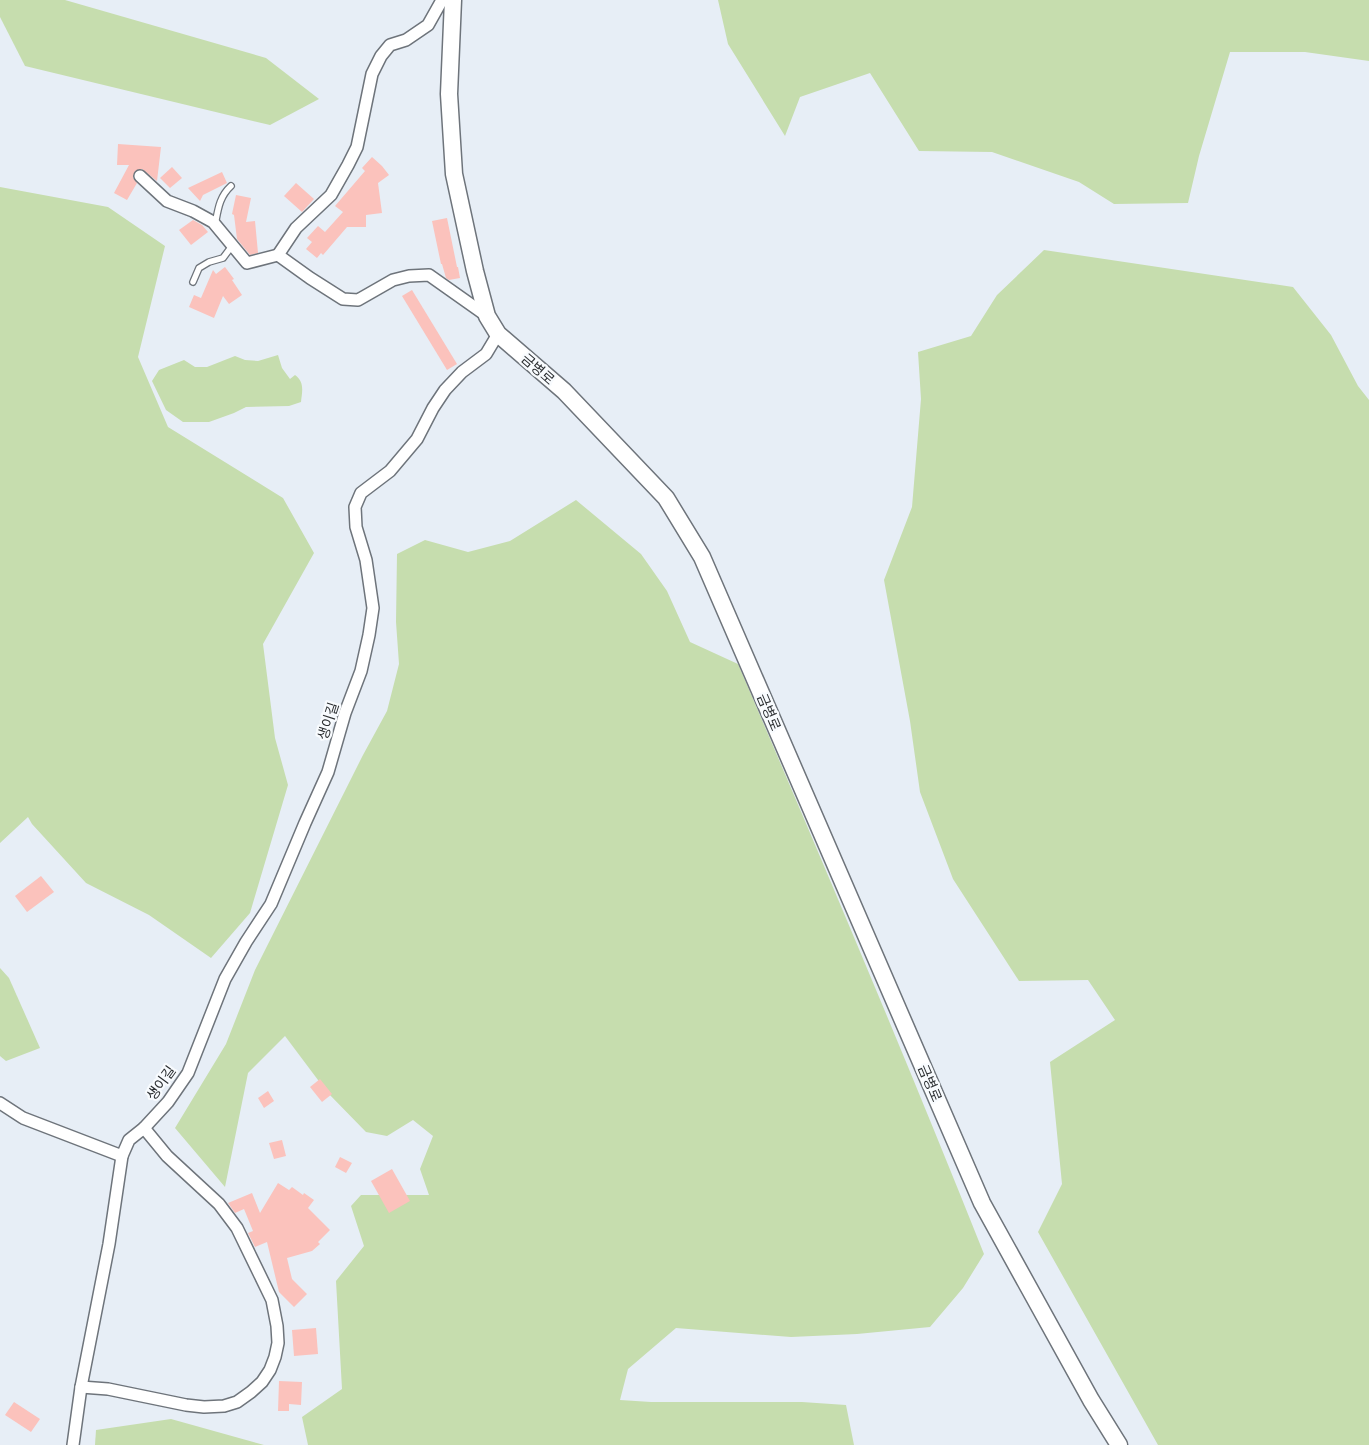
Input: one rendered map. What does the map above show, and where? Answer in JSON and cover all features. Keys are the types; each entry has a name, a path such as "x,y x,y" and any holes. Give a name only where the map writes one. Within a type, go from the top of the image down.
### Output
{"street":[{"path":"140,176 167,201 193,211 213,222 246,263 278,254 296,228 330,195 348,166 357,147 372,74 381,56 390,45 406,40 428,25 442,0"},
{"name":"금병로","path":"453,0 449,94 454,174 475,271 487,316 498,334 564,392 666,498 702,557 982,1203 1091,1400 1120,1445"},
{"path":"278,254 310,278 343,299 358,300 393,280 409,276 429,275 487,316"},
{"name":"생이길","path":"73,1445 81,1387 109,1244 122,1156 129,1140 144,1128 168,1102 188,1073 224,979 271,904 328,772 361,671 373,608 366,560 356,527 355,507 361,493 390,471 417,439 445,390 462,372 486,354 498,334"},
{"path":"0,1103 23,1118 122,1156"},
{"path":"81,1387 108,1389 186,1405 204,1407 224,1406 237,1402 262,1382 270,1370 275,1357 278,1343 272,1300 237,1228 219,1204 167,1156 144,1128"}],"lane":[{"path":"215,225 224,193 231,186"},
{"path":"193,282 199,268 209,262 223,258 232,246"}],"green space":[{"path":"0,0 65,0 266,58 319,99 270,125 25,66 0,17"},
{"path":"718,0 1369,0 1369,61 1305,52 1230,52 1199,156 1188,203 1114,204 1079,182 992,152 919,151 870,73 800,97 785,136 728,44"},
{"path":"0,187 108,207 165,246 138,357 168,427 283,498 314,553 263,644 275,738 288,785 250,913 211,958 149,915 86,883 32,824 28,817 0,843"},
{"path":"1044,250 1293,287 1331,335 1358,386 1369,400 1369,1445 1158,1445 1038,1232 1062,1184 1050,1062 1115,1020 1088,980 1019,981 953,879 920,792 910,721 884,580 912,507 921,399 918,352 971,336 997,295"},
{"path":"278,355 282,368 290,379 295,375 300,381 302,387 301,402 289,406 246,407 209,422 183,422 166,410 152,381 159,370 184,360 195,367 207,367 235,356 245,360 258,361"},
{"path":"576,500 641,554 667,591 690,642 738,664 863,958 984,1254 963,1288 930,1327 857,1334 791,1337 676,1328 628,1369 620,1400 651,1402 802,1402 846,1405 854,1445 308,1445 302,1417 342,1389 336,1281 364,1246 351,1206 361,1195 429,1195 420,1169 433,1136 413,1120 387,1136 366,1132 327,1092 285,1036 248,1073 225,1187 175,1128 226,1044 255,970 387,711 399,664 396,622 397,554 425,540 468,552 510,541"},
{"path":"0,968 9,978 40,1048 6,1061 0,1056"},
{"path":"171,1419 264,1445 95,1445 96,1430"}],"building":[{"path":"118,144 161,147 157,181 142,169 135,171 133,178 137,183 127,200 114,193 129,165 117,165"},
{"path":"372,157 389,175 378,183 382,213 366,215 366,227 347,227 323,255 321,253 317,258 306,249 312,242 307,238 318,226 325,232 343,212 335,206 365,171 362,168"},
{"path":"172,167 182,178 170,188 160,178"},
{"path":"222,172 227,183 203,195 200,201 188,188"},
{"path":"296,183 314,199 302,212 284,196"},
{"path":"236,195 251,198 246,222 255,221 258,253 250,255 237,239 234,215 232,214"},
{"path":"447,218 460,278 449,280 446,278 441,264 432,221"},
{"path":"193,220 202,225 208,232 191,245 179,230"},
{"path":"225,267 242,295 229,304 223,296 214,318 189,307 194,295 201,298 213,270 216,274"},
{"path":"412,290 457,364 447,370 402,296"},
{"path":"41,876 54,892 27,912 15,896"},
{"path":"320,1079 332,1094 322,1102 310,1087"},
{"path":"268,1091 274,1101 264,1108 258,1098"},
{"path":"282,1140 286,1156 274,1159 269,1143"},
{"path":"340,1157 352,1163 346,1173 335,1167"},
{"path":"392,1169 410,1201 389,1213 371,1181"},
{"path":"278,1183 289,1190 292,1187 314,1200 308,1208 330,1230 318,1242 320,1244 312,1251 287,1258 292,1279 307,1294 294,1307 279,1292 267,1242 255,1247 248,1233 253,1231 244,1209 235,1213 228,1203 252,1193 260,1213"},
{"path":"316,1328 318,1354 294,1356 292,1330"},
{"path":"279,1381 302,1382 301,1405 289,1404 289,1411 278,1411"},
{"path":"14,1402 40,1419 31,1432 5,1415"}]}
